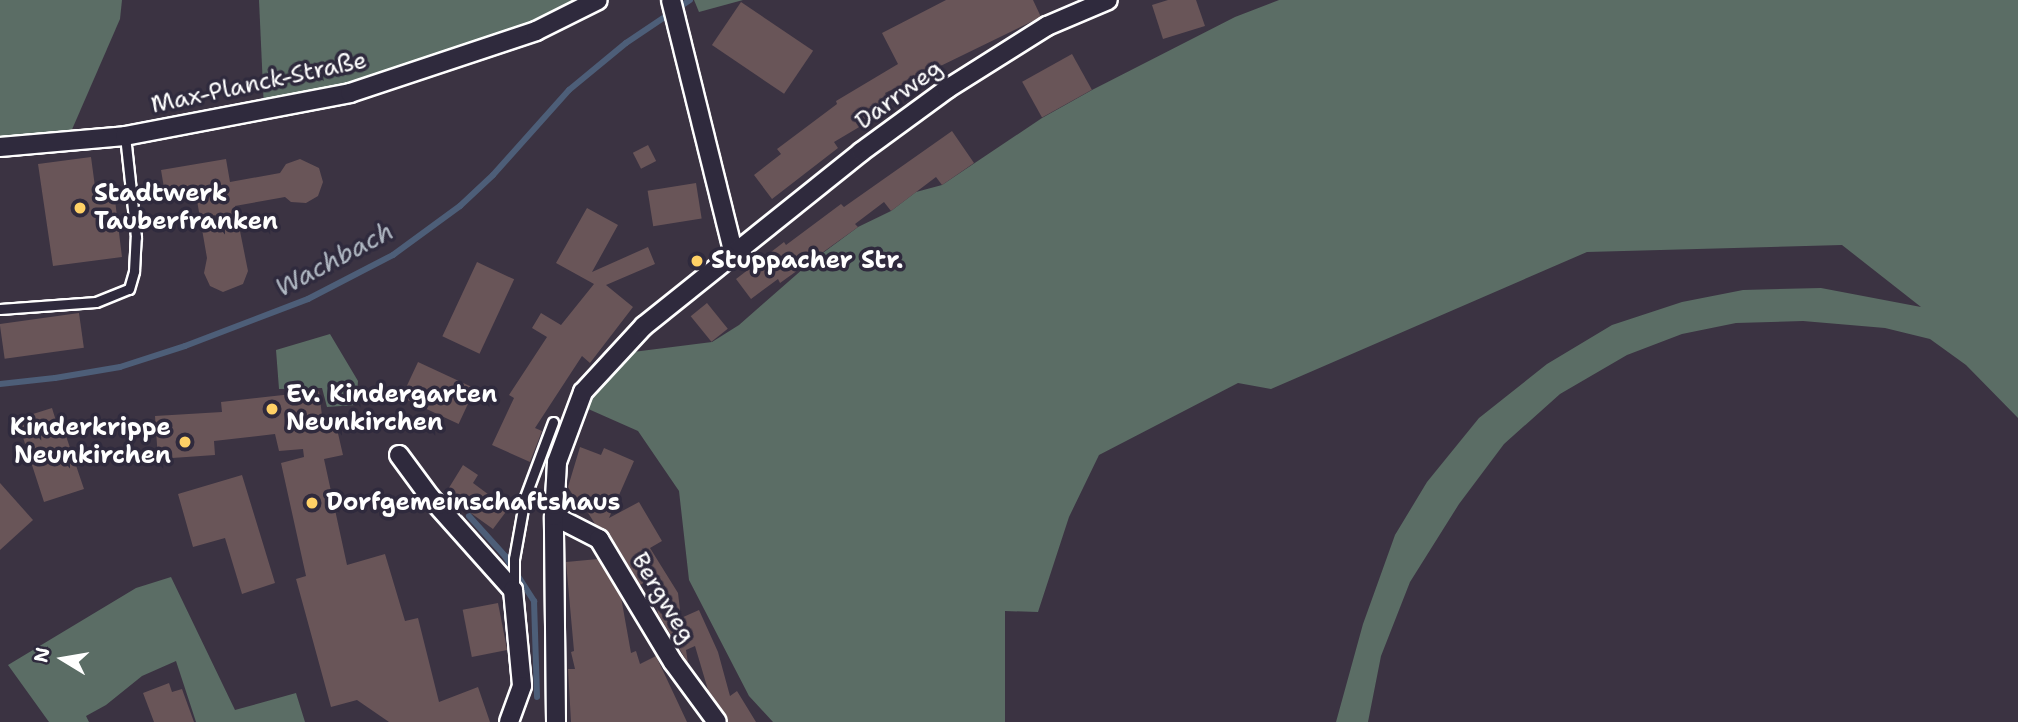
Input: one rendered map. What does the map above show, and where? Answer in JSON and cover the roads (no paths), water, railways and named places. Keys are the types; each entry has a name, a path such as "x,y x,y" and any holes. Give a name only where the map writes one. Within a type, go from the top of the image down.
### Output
{"street":[{"name":"Max-Planck-Straße","path":"0,148 125,136 350,93 536,31 598,0"},
{"path":"671,0 734,254"},
{"name":"Darrweg","path":"556,722 554,516 558,461 583,392 644,326 947,89 1047,26 1108,0"},
{"path":"400,455 429,498 513,590 522,686 509,722"},
{"name":"Bergweg","path":"554,516 599,539 673,662 717,722"}],"lane":[{"path":"0,309 96,302 129,289 134,271 136,237 125,136"},
{"path":"513,590 514,559 524,497 553,422"}],"waterway":[{"name":"Wachbach","path":"0,384 120,367 185,346 308,299 393,255 460,206 493,175 569,90 626,43 690,0"},
{"path":"469,516 505,556 534,601 537,697"}],"place":[{"name":"Stadtwerk Tauberfranken","path":"80,208"},
{"name":"Stuppacher Str.","path":"697,261"},
{"name":"Ev. Kindergarten Neunkirchen","path":"272,409"},
{"name":"Kinderkrippe Neunkirchen","path":"185,442"},
{"name":"Dorfgemeinschaftshaus","path":"312,503"}]}
